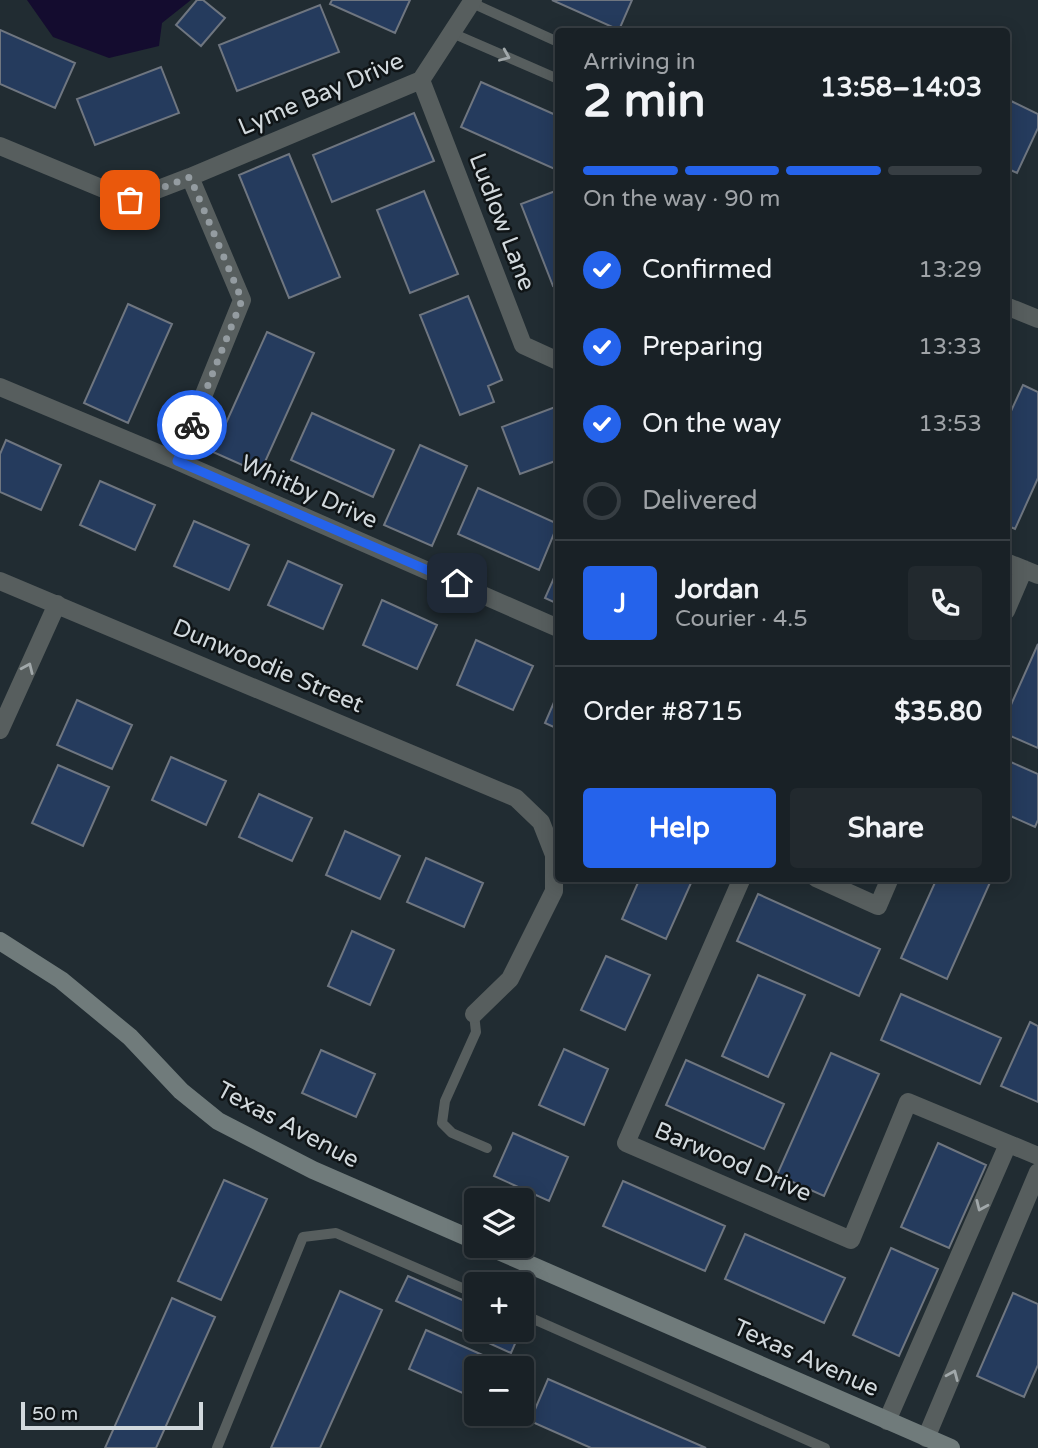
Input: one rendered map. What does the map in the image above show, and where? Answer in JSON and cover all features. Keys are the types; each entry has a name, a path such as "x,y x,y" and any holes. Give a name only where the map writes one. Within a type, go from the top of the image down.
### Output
{"street":[{"name":"Lyme Bay Drive","path":"0,146 130,200 421,80 472,1"},
{"name":"Ludlow Lane","path":"421,80 523,345 555,360"},
{"path":"177,461 242,300 190,177"},
{"path":"1010,312 1038,319"},
{"name":"Whitby Drive","path":"0,387 177,461 555,627"},
{"path":"1010,564 1031,572 1010,605"},
{"name":"Dunwoodie Street","path":"1,584 57,604 516,798 541,822 554,855 554,891 510,979 474,1014"},
{"path":"0,730 57,604"},
{"name":"Barwood Drive","path":"740,882 626,1143 851,1240 908,1102 1038,1156"},
{"path":"825,882 878,906 888,882"},
{"name":"Texas Avenue","path":"0,942 71,988 130,1037 181,1091 218,1121 313,1170 464,1236"},
{"path":"887,1421 1008,1144"},
{"path":"926,1438 1038,1172"},
{"name":"Texas Avenue","path":"514,1258 951,1448"}],"lane":[{"name":"Lyme Bay Drive","path":"472,1 555,42"},
{"path":"452,33 555,78"},
{"path":"474,1014 475,1032 445,1101 442,1123 452,1132 487,1148"},
{"path":"217,1448 303,1237 336,1233 464,1289"},
{"path":"534,1319 811,1445 825,1448"}],"shaded area":[{"path":"27,0 191,0 162,23 159,46 109,58 53,37"}],"building":[{"path":"197,0 203,0 225,18 201,46 176,25"},
{"path":"332,0 410,0 395,33 330,4"},
{"path":"552,0 632,0 620,28"},
{"path":"320,5 339,52 237,91 219,45"},
{"path":"0,30 75,63 55,108 0,84"},
{"path":"161,67 179,113 95,145 77,99"},
{"path":"481,82 555,115 555,169 461,127"},
{"path":"1011,101 1038,114 1038,128 1017,173 1010,170"},
{"path":"414,113 434,161 332,202 313,155"},
{"path":"289,154 340,277 289,298 239,175"},
{"path":"424,191 458,274 410,293 377,210"},
{"path":"555,191 555,285 553,286 521,204"},
{"path":"468,296 502,380 488,386 494,402 460,415 420,315"},
{"path":"128,304 172,324 128,423 84,403"},
{"path":"267,332 314,353 260,473 213,452"},
{"path":"1023,385 1038,392 1038,478 1015,529 1010,527 1010,413"},
{"path":"555,407 555,461 520,474 502,427"},
{"path":"312,413 394,450 373,497 291,460"},
{"path":"6,440 61,465 41,510 0,492 0,454"},
{"path":"420,445 467,466 432,546 384,525"},
{"path":"100,481 155,505 135,550 80,525"},
{"path":"478,488 555,523 555,531 539,570 458,534"},
{"path":"194,521 249,545 229,590 174,566"},
{"path":"288,561 342,585 323,629 268,605"},
{"path":"555,576 555,603 545,598"},
{"path":"382,600 437,625 417,669 363,645"},
{"path":"476,640 533,666 513,710 457,685"},
{"path":"1038,644 1038,748 1010,736 1010,707"},
{"path":"77,700 132,725 112,769 57,745"},
{"path":"555,700 555,728 545,723"},
{"path":"171,757 226,781 206,825 152,800"},
{"path":"1010,762 1038,774 1038,820 1035,827 1010,816"},
{"path":"58,765 109,787 83,846 32,823"},
{"path":"259,794 312,818 292,861 239,837"},
{"path":"345,831 400,856 380,899 326,875"},
{"path":"426,858 483,883 464,927 407,902"},
{"path":"638,882 691,883 666,939 622,919"},
{"path":"935,882 990,882 947,979 901,958"},
{"path":"758,894 880,949 859,996 737,941"},
{"path":"352,931 394,950 370,1005 328,986"},
{"path":"606,956 650,975 625,1030 581,1010"},
{"path":"758,975 805,995 768,1077 722,1056"},
{"path":"901,994 1001,1038 980,1084 881,1040"},
{"path":"1030,1022 1038,1026 1038,1102 1001,1086"},
{"path":"564,1049 608,1069 584,1125 539,1105"},
{"path":"321,1050 375,1074 356,1117 302,1093"},
{"path":"831,1053 879,1074 824,1196 777,1175"},
{"path":"686,1060 784,1104 764,1149 666,1105"},
{"path":"513,1133 568,1157 549,1201 534,1194 534,1188 520,1188 494,1176"},
{"path":"938,1143 986,1165 949,1248 901,1227"},
{"path":"224,1180 267,1199 221,1300 178,1281"},
{"path":"623,1181 725,1226 705,1271 603,1226"},
{"path":"745,1234 845,1278 824,1323 725,1279"},
{"path":"891,1248 938,1269 899,1356 853,1335"},
{"path":"408,1276 464,1301 464,1332 396,1301"},
{"path":"340,1291 382,1310 320,1448 271,1448"},
{"path":"1013,1293 1038,1304 1038,1365 1024,1397 977,1376"},
{"path":"172,1298 215,1317 156,1448 105,1448"},
{"path":"426,1330 485,1356 464,1356 464,1394 409,1369"},
{"path":"487,1342 516,1342 511,1353"},
{"path":"548,1379 706,1448 591,1448 534,1423 534,1412"}],"way so far":[{"path":"130,200 190,177 242,300 192,425"}],"route":[{"path":"192,425 177,461 457,583"}]}
